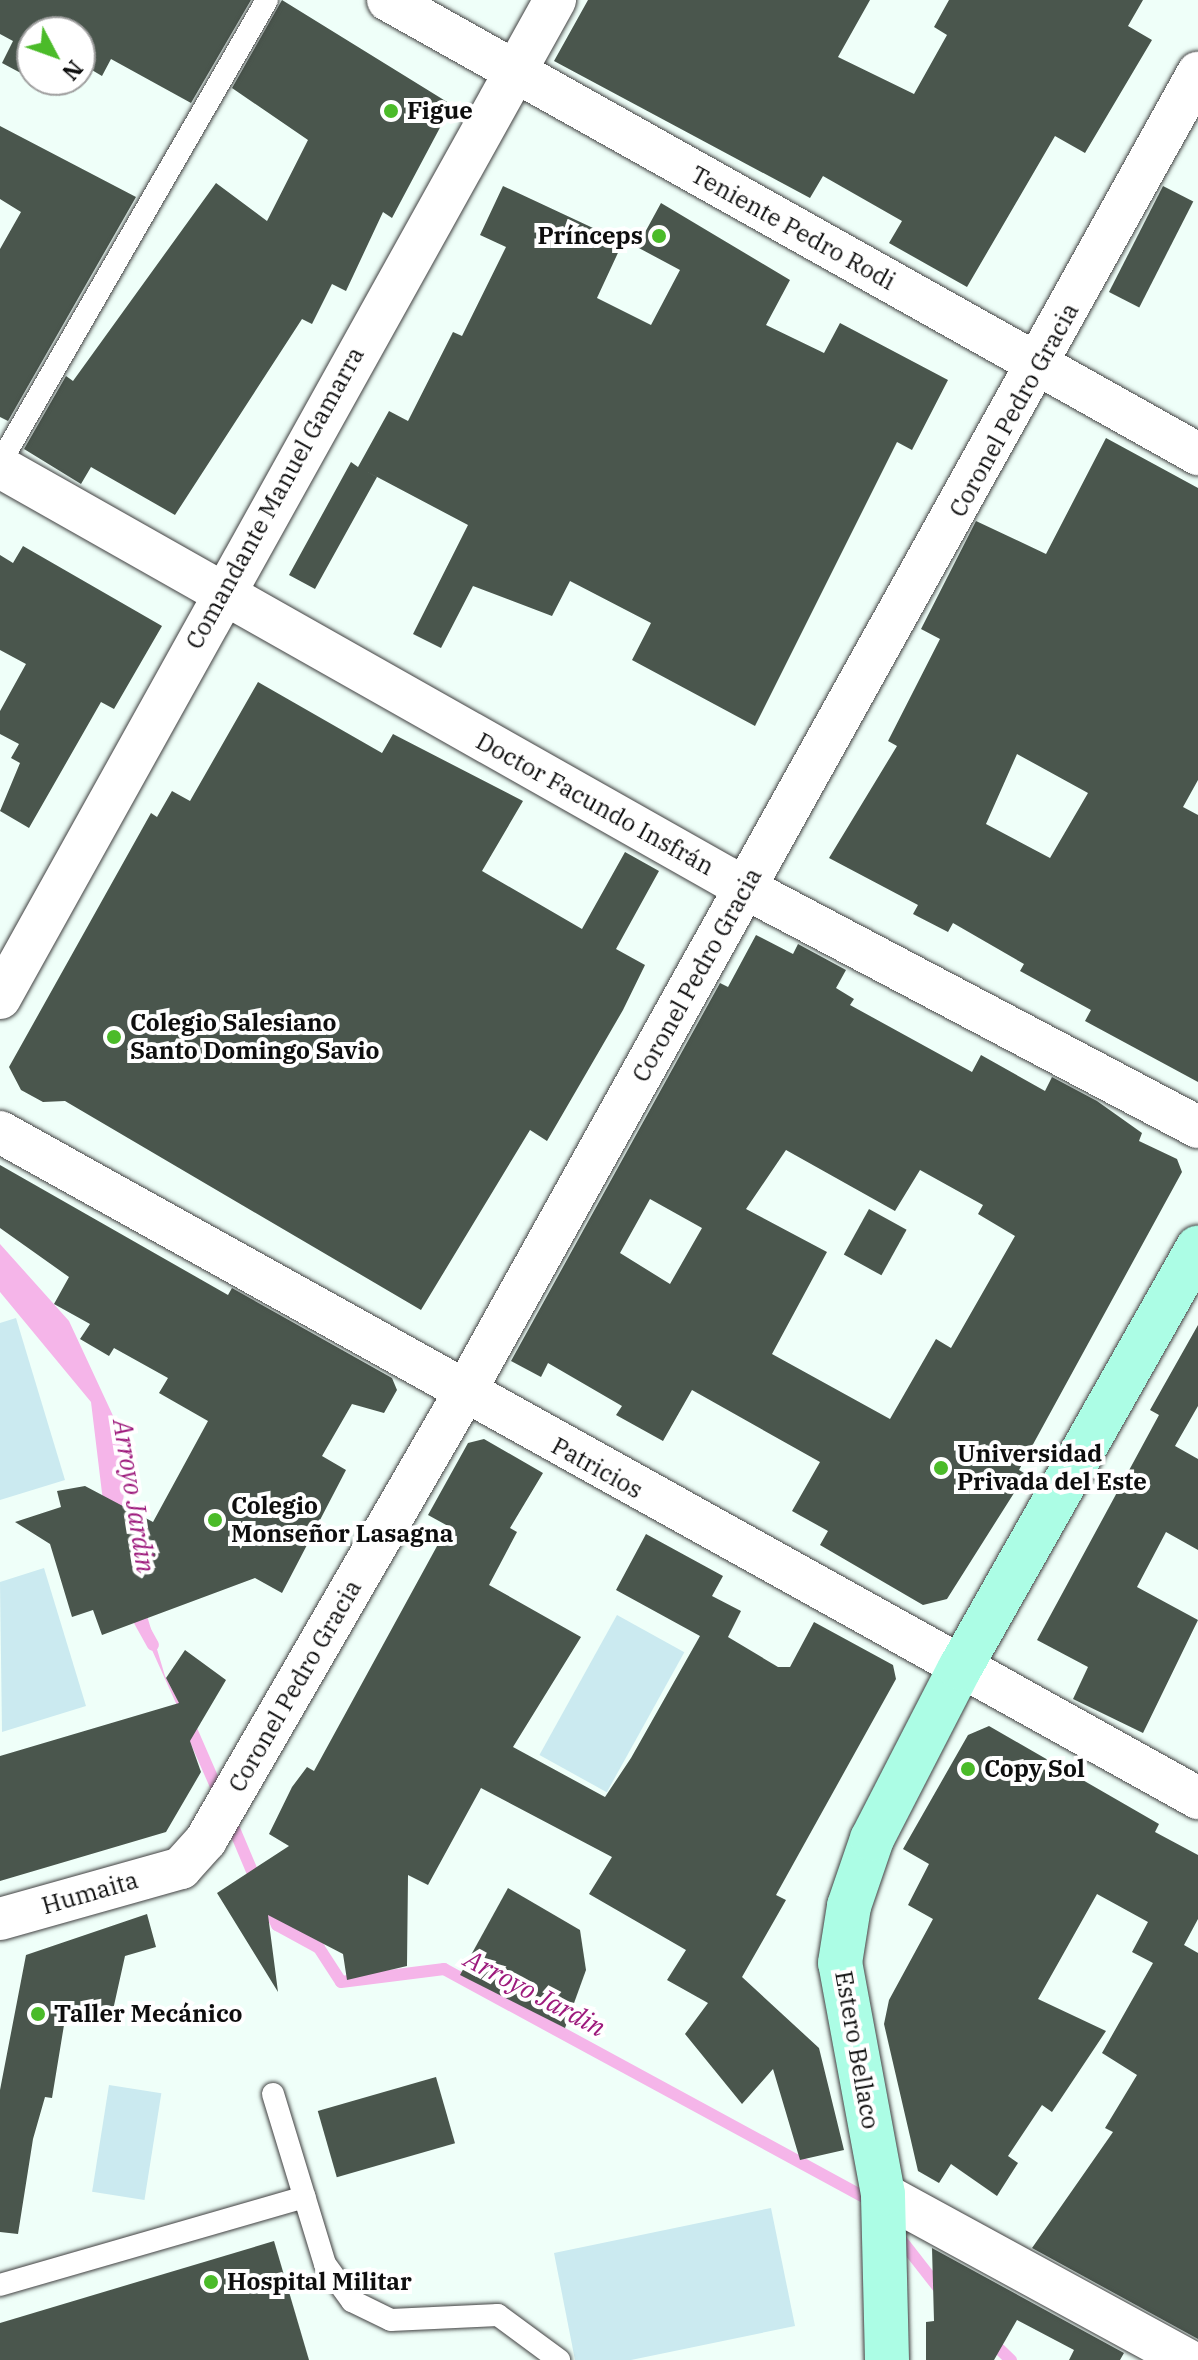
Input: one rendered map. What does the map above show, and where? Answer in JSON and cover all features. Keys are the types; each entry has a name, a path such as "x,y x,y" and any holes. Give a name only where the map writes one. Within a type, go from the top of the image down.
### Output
{"street":[{"name":"Teniente Pedro Rodi","path":"388,0 1198,454"},
{"name":"Comandante Manuel Gamarra","path":"0,998 221,593 555,0"},
{"name":"Coronel Pedro Gracia","path":"193,1854 249,1766 463,1395 1039,367 1198,73"},
{"name":"Doctor Facundo Insfrán","path":"0,465 745,888 1198,1127"},
{"name":"Patricios","path":"0,1132 463,1395 1198,1798"},
{"name":"Estero Bellaco","path":"887,2360 884,2198 842,1948 872,1839 960,1668 1198,1248"},
{"name":"Humaita","path":"0,1919 193,1854"},
{"path":"884,2198 1187,2360"}],"lane":[{"path":"0,465 267,0"},
{"path":"273,2094 325,2264 366,2311 391,2320 498,2315 559,2360"},
{"path":"0,2285 305,2197"}],"shaded area":[{"path":"0,1244 69,1321 128,1448 123,1503 145,1609 165,1676 207,1755 207,1772 152,1650 106,1526 91,1402 0,1292"},
{"path":"16,1318 65,1480 0,1500 0,1323"},
{"path":"44,1568 86,1706 2,1732 0,1582"},
{"path":"617,1615 684,1652 607,1792 539,1755"},
{"path":"109,2085 161,2093 144,2200 92,2192"},
{"path":"771,2208 795,2326 631,2360 575,2360 554,2253"}],"building":[{"path":"0,0 251,0 191,103 111,59 102,76 96,72 96,16 16,16 16,70 2,63 13,41 0,34"},
{"path":"282,0 452,105 392,218 383,212 346,291 332,284 312,324 302,319 175,515 91,467 81,484 24,449 66,376 73,381 216,183 267,221 308,140 232,88"},
{"path":"588,0 870,0 838,57 914,94 947,35 934,27 949,0 1143,0 1128,26 1152,40 1085,153 1055,136 967,287 889,243 902,221 823,176 810,198 554,61"},
{"path":"0,126 136,197 8,421 0,417 0,249 21,212 0,199"},
{"path":"503,186 623,242 597,298 651,325 680,270 637,247 661,203 790,280 766,325 824,353 840,323 948,380 912,450 897,442 755,726 632,660 651,623 570,581 552,616 473,586 441,648 413,634 468,525 362,469 377,477 315,589 289,575 351,462 358,467 389,411 408,421 453,332 462,336 506,247 480,235"},
{"path":"1163,186 1193,201 1139,307 1109,292"},
{"path":"1106,438 1198,488 1198,780 1183,807 1198,815 1198,1082 1085,1021 1091,1010 1020,971 1024,964 953,923 948,932 913,914 918,905 829,858 897,746 888,741 940,639 921,629 976,521 1046,554","holes":["1017,754 1088,793 1050,858 986,824"]},
{"path":"23,546 162,626 114,709 101,702 29,828 0,811 20,763 11,758 19,744 0,734 0,711 26,664 0,650 0,555 13,563"},
{"path":"258,682 382,753 393,734 523,801 482,871 582,929 625,852 659,871 616,949 645,965 623,1010 547,1141 530,1130 421,1310 65,1101 43,1102 21,1090 9,1067 151,813 157,817 172,791 190,801"},
{"path":"756,935 793,954 798,944 846,970 836,988 854,999 850,1005 972,1072 981,1055 1045,1091 1052,1077 1097,1101 1142,1133 1139,1141 1177,1159 1182,1172 1019,1470 1026,1474 947,1599 923,1605 820,1545 828,1531 792,1511 820,1462 692,1390 663,1441 616,1415 622,1406 548,1363 541,1377 511,1361 720,983 728,987","holes":["786,1150 895,1211 920,1170 983,1205 978,1214 1015,1236 951,1348 936,1339 890,1419 772,1354 827,1252 746,1209","650,1199 702,1228 670,1284 620,1253"]},
{"path":"0,1165 228,1295 232,1288 392,1378 397,1390 384,1413 352,1404 322,1456 346,1470 282,1593 255,1578 102,1635 93,1610 72,1617 50,1544 15,1522 61,1507 57,1491 85,1486 153,1522 208,1421 159,1393 168,1378 114,1348 109,1356 80,1339 90,1324 54,1304 69,1277 0,1228"},
{"path":"869,1209 907,1230 881,1275 844,1254"},
{"path":"1198,1325 1198,1406 1175,1446 1198,1459 1198,1550 1166,1532 1137,1587 1198,1620 1143,1733 1073,1699 1088,1667 1037,1640 1159,1415 1150,1410"},
{"path":"484,1439 543,1473 510,1528 517,1532 489,1585 581,1637 513,1747 605,1797 631,1758 700,1636 616,1590 646,1534 723,1576 712,1596 741,1611 728,1637 778,1667 790,1667 814,1622 893,1665 896,1679 776,1895 786,1900 742,1977 819,2048 844,2150 800,2160 773,2069 742,2104 685,2034 708,2003 667,1980 686,1950 589,1894 612,1857 481,1788 428,1885 408,1875 407,1966 347,1980 343,1954 268,1915 278,1992 217,1893 289,1846 269,1834 292,1787 307,1767 314,1771 448,1526 428,1515 468,1443"},
{"path":"185,1650 226,1680 190,1741 201,1772 166,1832 0,1881 0,1756 179,1703 166,1678"},
{"path":"989,1726 1159,1824 1155,1832 1198,1855 1198,1919 1184,1945 1198,1953 1198,2339 1032,2248 1113,2132 1105,2128 1137,2075 1102,2053 1153,1963 1132,1952 1148,1922 1097,1894 1038,1999 1106,2031 1052,2112 1042,2105 1008,2156 1018,2163 997,2196 951,2164 939,2183 918,2171 884,2024 889,2000 933,1919 908,1905 929,1864 903,1849 968,1735"},
{"path":"508,1888 580,1930 586,1970 565,2028 460,1975"},
{"path":"147,1914 156,1947 125,1956 111,2019 65,2019 52,2098 45,2097 33,2139 18,2234 0,2232 0,2090 26,1955"},
{"path":"436,2077 455,2143 337,2177 318,2111"},
{"name":"Hospital Militar","path":"274,2241 309,2360 0,2360 0,2323"},
{"path":"932,2248 1124,2353 1120,2360 1069,2360 1074,2350 1017,2320 994,2360 926,2360 926,2322 934,2321"}],"waterway":[{"name":"Arroyo Jardin","path":"133,1609 153,1645"},
{"name":"Arroyo Jardin","path":"187,1720 221,1798"},
{"name":"Arroyo Jardin","path":"230,1819 257,1883"},
{"name":"Arroyo Jardin","path":"266,1904 277,1925 319,1948 341,1982 444,1969 869,2200"},
{"name":"Arroyo Jardin","path":"898,2236 941,2291"},
{"name":"Arroyo Jardin","path":"988,2338 1011,2360"}],"place":[{"name":"Figue","path":"391,111"},
{"name":"Prínceps","path":"659,236"},
{"name":"Colegio Salesiano Santo Domingo Savio","path":"114,1037"},
{"name":"Universidad Privada del Este","path":"941,1468"},
{"name":"Colegio Monseñor Lasagna","path":"215,1520"},
{"name":"Copy Sol","path":"968,1769"},
{"name":"Taller Mecánico","path":"38,2014"},
{"name":"Hospital Militar","path":"211,2282"}]}
